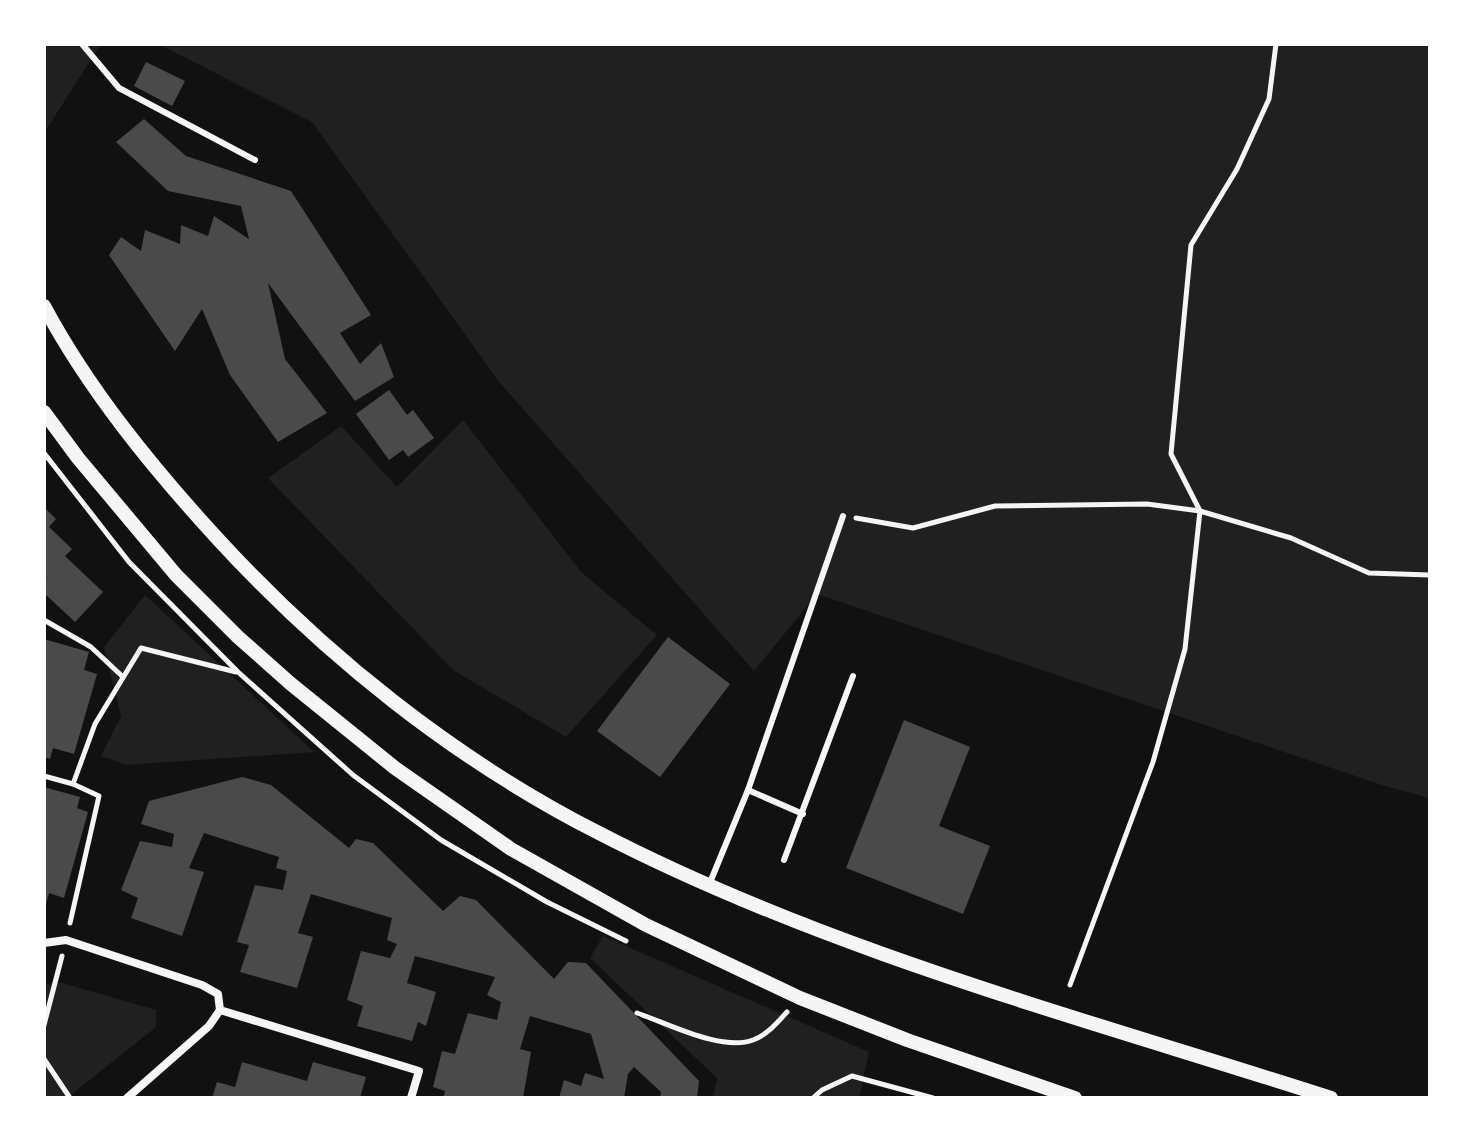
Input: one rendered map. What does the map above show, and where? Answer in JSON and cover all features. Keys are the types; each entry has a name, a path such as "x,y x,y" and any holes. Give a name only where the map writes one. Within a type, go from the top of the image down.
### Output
{"street":[{"path":"44,306 64,344 176,493 249,573 327,648 418,719 508,781 595,832 709,886 786,918 931,970 1331,1098"},
{"path":"44,412 78,458 176,575 238,637 395,768 511,849 646,925 800,998 907,1040 1075,1098"},
{"path":"44,943 66,940 202,985 218,994 220,1010 209,1026 127,1098"},
{"path":"220,1010 419,1071 411,1098"}],"lane":[{"path":"82,44 119,88 255,160"},
{"path":"709,886 748,790 843,516"},
{"path":"784,860 853,676"},
{"path":"748,790 803,814"}],"path":[{"path":"1070,985 1153,762 1185,649 1200,511 1171,454 1191,245 1237,169 1269,99 1276,44"},
{"path":"843,516 913,528 995,506 1147,504 1200,511 1291,538 1369,573 1430,575"},
{"path":"44,620 91,647 123,677"},
{"path":"73,784 95,724 141,648 238,672"},
{"path":"44,776 99,796 44,1025"},
{"path":"637,1013 726,1044 752,1041 770,1031 787,1012"},
{"path":"44,1059 70,1098"},
{"path":"813,1098 822,1090 852,1076 933,1098"}],"shaded area":[{"path":"44,44 101,44 44,133"},
{"path":"158,44 1430,44 1430,798 1385,786 817,594 754,671 500,383 312,122"},
{"path":"463,420 582,573 657,635 566,737 453,670 268,478 341,426 397,487"},
{"path":"145,595 314,752 126,765 101,756 121,716 104,647"},
{"path":"603,936 869,1052 859,1098 713,1098 717,1078 590,958"},
{"path":"62,983 156,1010 156,1027 67,1098 44,1098 44,984"}],"building":[{"path":"146,62 185,81 172,106 134,86"},
{"path":"144,119 186,156 291,191 371,315 340,333 360,364 381,343 394,377 355,401 268,283 285,359 327,413 278,442 230,375 202,309 175,351 109,255 121,237 141,251 145,230 180,244 181,225 208,236 214,216 249,239 241,206 168,191 116,142"},
{"path":"389,390 407,415 413,410 434,438 408,457 403,450 389,460 356,414"},
{"path":"44,507 56,519 49,527 72,549 65,556 103,592 75,622 44,593 47,578 44,575"},
{"path":"668,637 730,684 660,777 597,731"},
{"path":"44,639 89,652 84,670 97,674 74,754 53,748 50,759 44,757"},
{"path":"904,720 970,747 939,826 990,846 963,914 846,868"},
{"path":"242,777 271,785 349,848 356,839 373,843 443,911 460,896 476,900 554,979 568,962 586,963 699,1081 697,1098 660,1098 661,1092 634,1067 628,1074 624,1098 559,1098 564,1080 581,1086 585,1073 604,1079 591,1034 530,1016 520,1049 531,1052 523,1098 443,1098 445,1091 433,1087 442,1051 455,1054 468,1013 497,1020 501,1002 487,995 495,977 415,956 407,983 436,992 426,1026 418,1022 412,1041 357,1026 363,1006 347,1000 361,951 390,958 397,944 387,940 392,918 311,894 298,933 313,937 297,988 240,972 249,945 237,942 255,885 283,890 287,871 276,868 279,857 204,833 189,868 204,872 182,936 131,918 138,898 121,890 140,841 172,847 174,834 141,824 149,801"},
{"path":"44,787 80,797 77,808 88,812 64,898 49,893 45,908"},
{"path":"242,1062 307,1081 313,1062 366,1077 360,1098 212,1098 217,1082 235,1087"}]}
